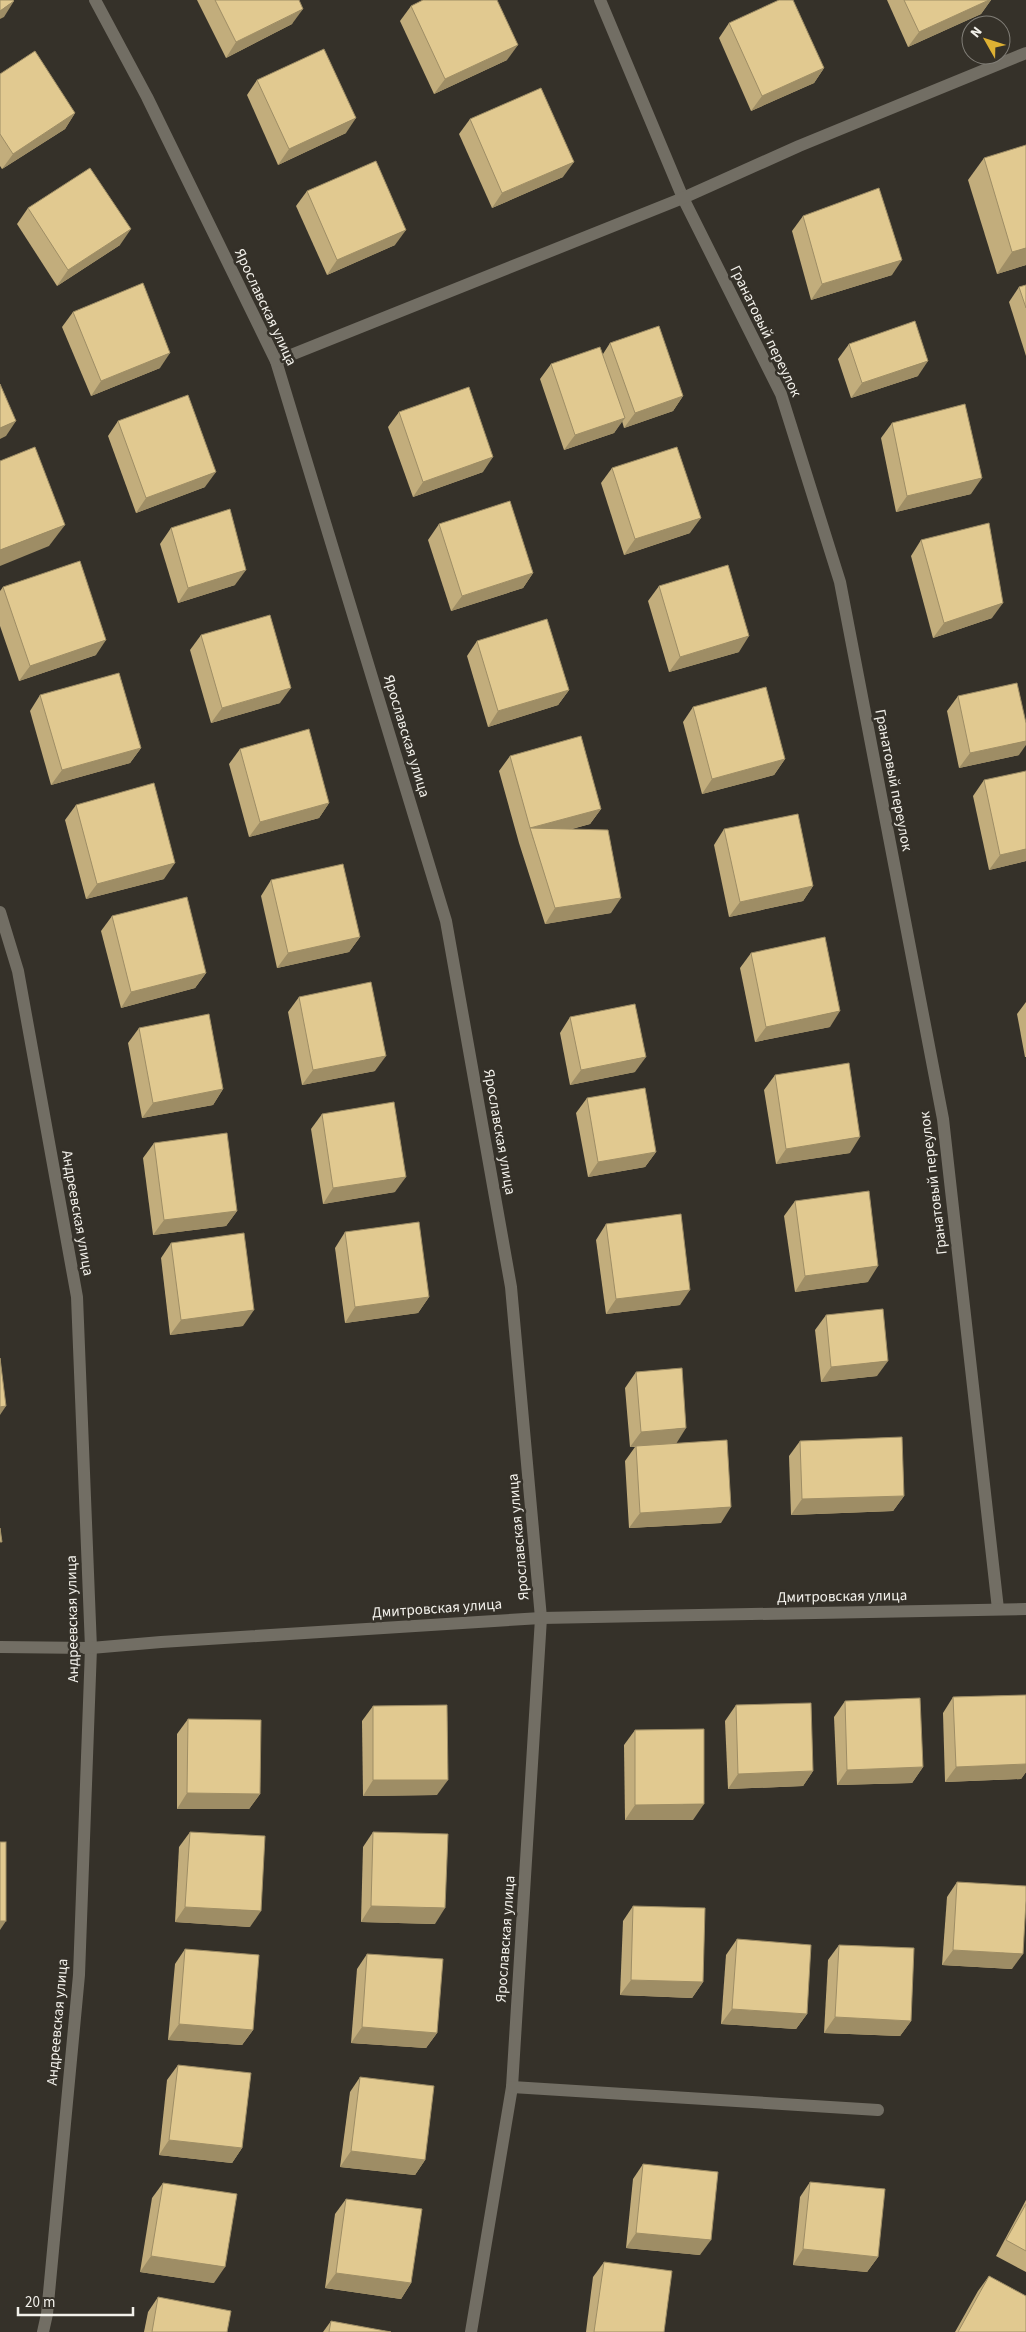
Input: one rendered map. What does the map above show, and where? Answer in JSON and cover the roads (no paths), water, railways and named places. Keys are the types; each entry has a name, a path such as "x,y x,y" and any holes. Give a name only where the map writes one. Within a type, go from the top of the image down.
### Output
{"street":[{"name":"Ярославская улица","path":"95,0 147,97 276,361 446,921 511,1287 542,1618 512,2087 471,2332"},
{"name":"Гранатовый переулок","path":"600,0 683,198 781,394 840,582 943,1119 998,1609"},
{"path":"276,361 683,198 799,146 1026,53"},
{"name":"Андреевская улица","path":"0,912 18,971 77,1297 91,1648 79,1975 47,2314 43,2332"},
{"name":"Дмитровская улица","path":"0,1647 91,1648 542,1618 1026,1610"},
{"path":"512,2087 878,2110"}]}
